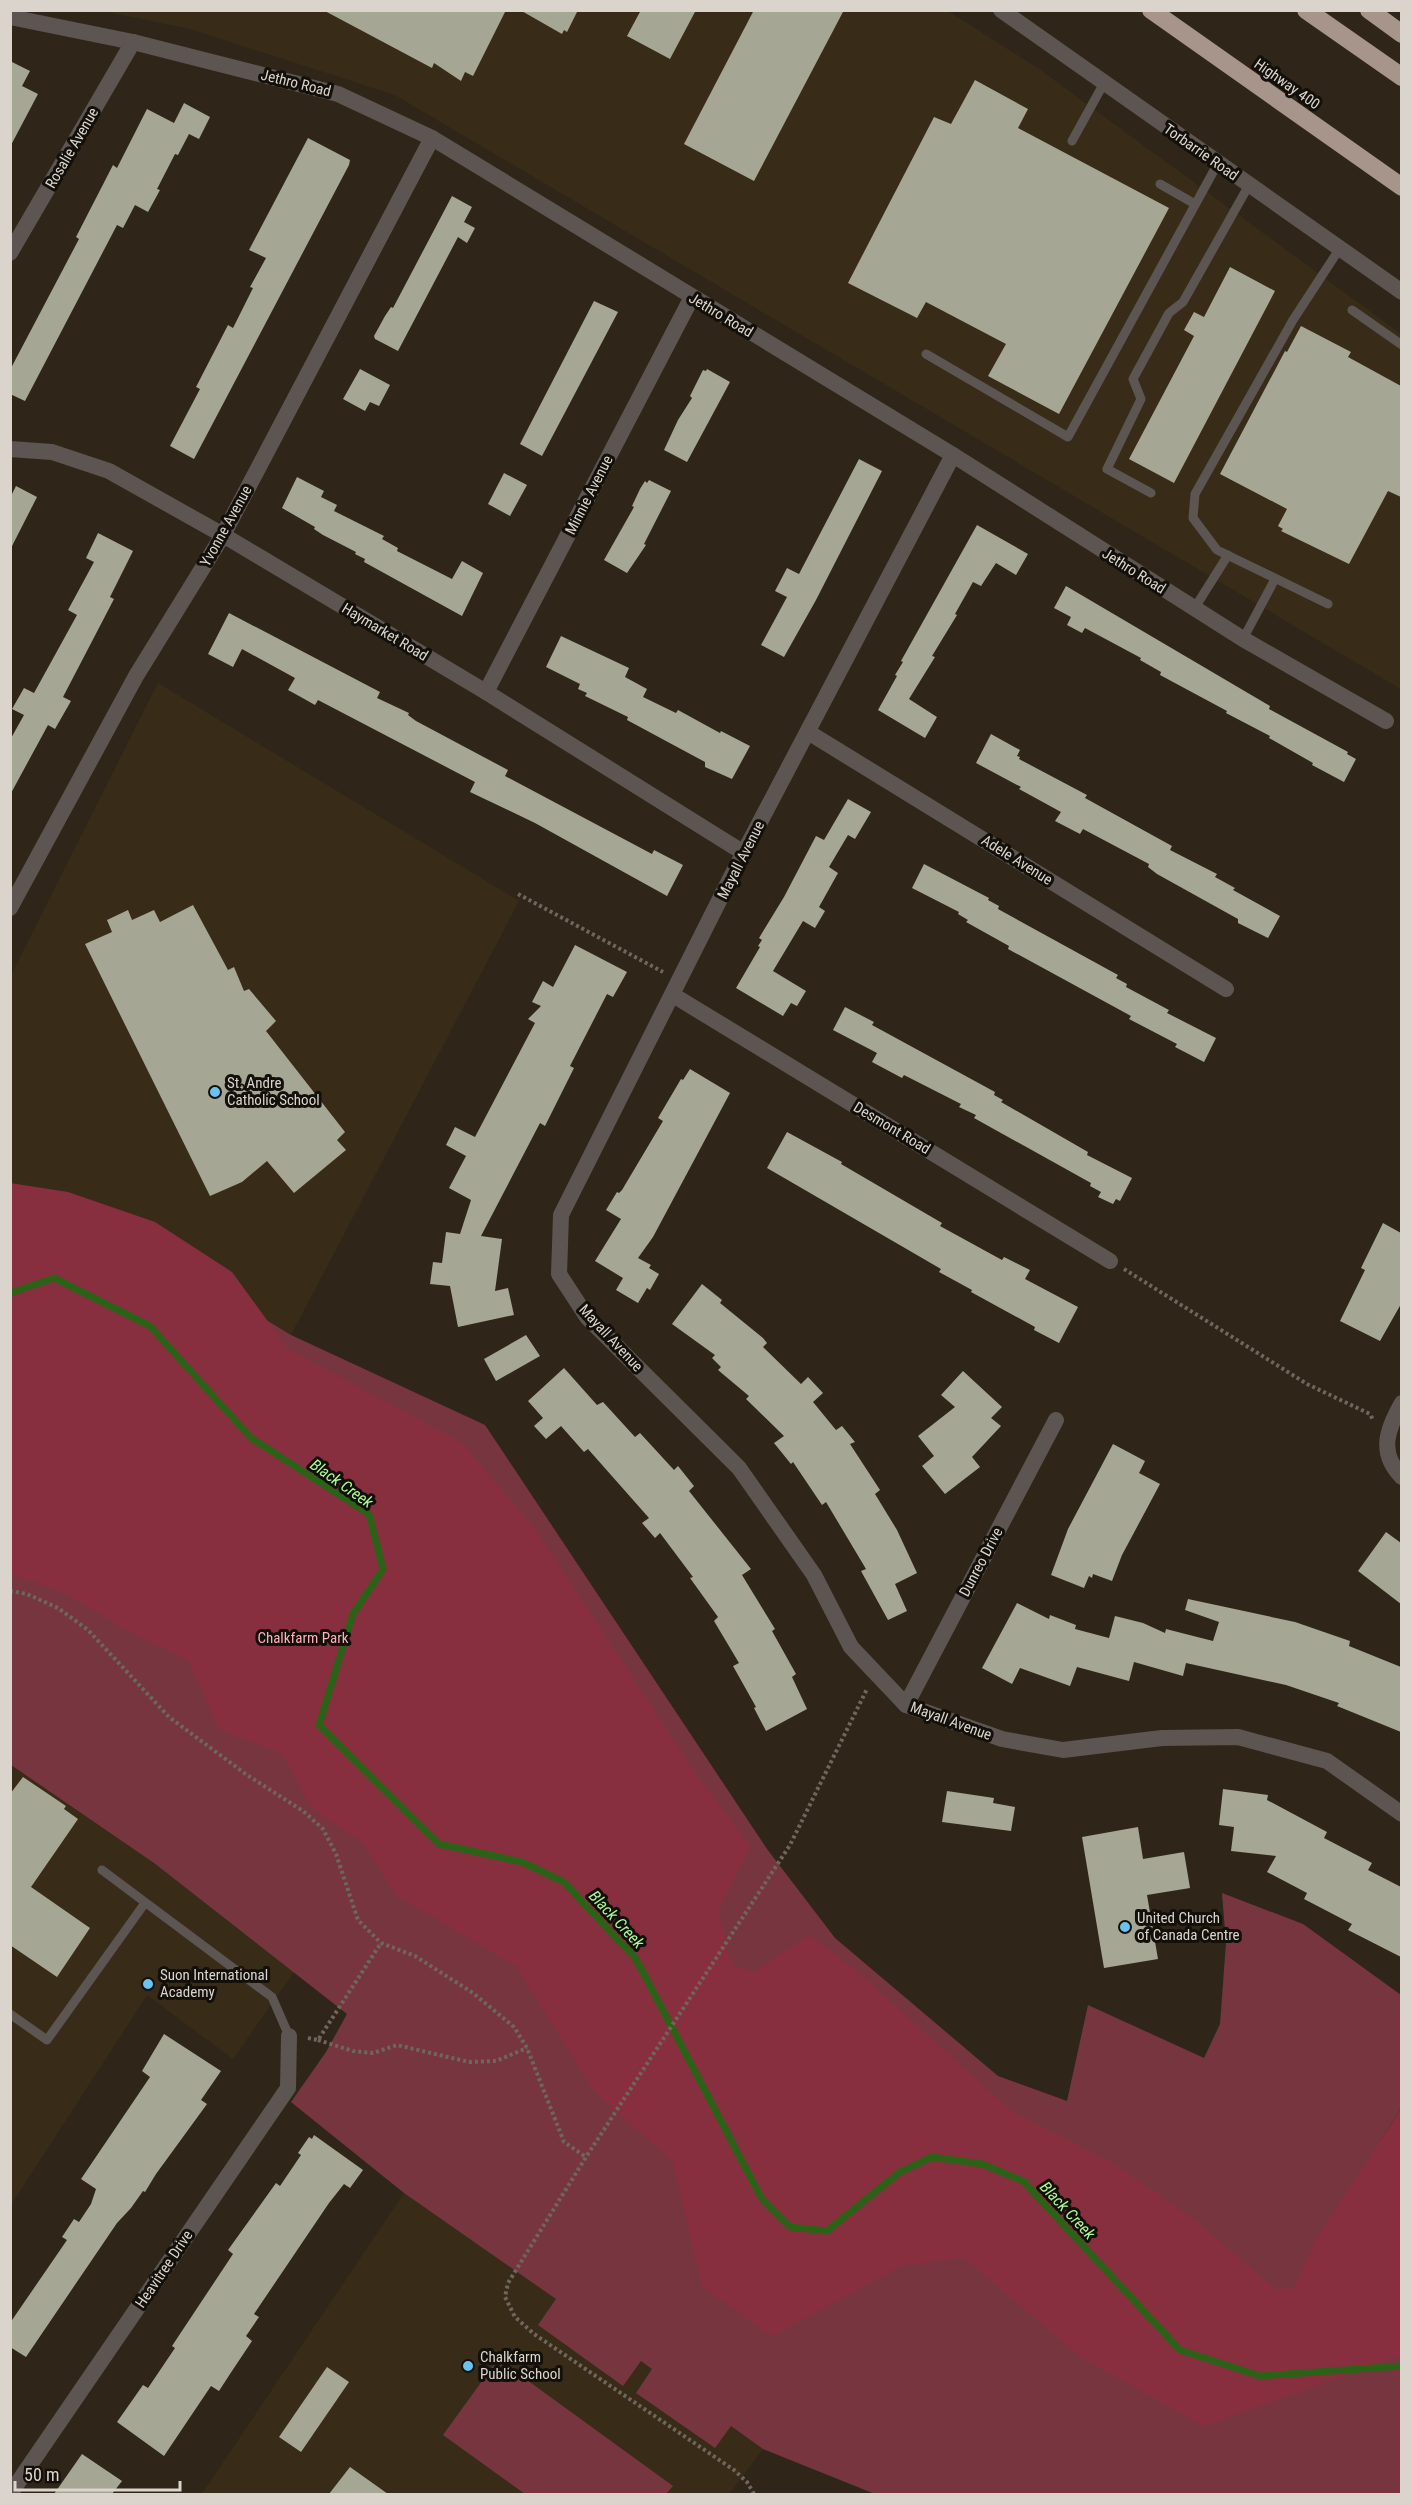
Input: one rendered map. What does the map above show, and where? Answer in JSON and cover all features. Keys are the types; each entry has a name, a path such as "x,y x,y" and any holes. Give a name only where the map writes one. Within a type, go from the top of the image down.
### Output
{"highway":[{"name":"Highway 400","path":"1151,10 1401,187"},
{"path":"1306,10 1401,77"},
{"path":"1369,10 1401,34"}],"street":[{"name":"Torbarrie Road","path":"1000,10 1401,292"},
{"name":"Jethro Road","path":"10,18 133,42 339,94 432,138 953,455 1243,639 1386,721"},
{"name":"Rosalie Avenue","path":"10,253 133,42"},
{"name":"Yvonne Avenue","path":"10,908 136,676 223,535 432,138"},
{"name":"Minnie Avenue","path":"486,693 692,297"},
{"name":"Haymarket Road","path":"10,449 52,452 109,471 223,535 486,693 744,853"},
{"name":"Mayall Avenue","path":"953,455 744,853 561,1215 558,1274 587,1317 739,1468 814,1575 851,1647 906,1705 1002,1739 1063,1750 1162,1738 1238,1737 1327,1761 1401,1814"},
{"name":"Adele Avenue","path":"808,732 1226,989"},
{"name":"Desmont Road","path":"676,988 1110,1261"},
{"path":"1401,1402 1393,1419 1386,1446 1391,1466 1401,1477"},
{"name":"Dunreo Drive","path":"906,1705 1056,1420"},
{"name":"Heavitree Drive","path":"10,2494 288,2088 289,2036"}],"lane":[{"path":"1072,141 1104,83"},
{"path":"926,354 1068,437 1218,164"},
{"path":"1160,184 1195,204"},
{"path":"1151,493 1107,469 1141,399 1133,380 1169,313 1183,302 1249,185"},
{"path":"1328,604 1217,550 1193,518 1195,494 1293,320 1340,248"},
{"path":"1352,310 1401,345"},
{"path":"1194,609 1228,555"},
{"path":"1243,639 1275,579"},
{"path":"102,1870 273,1997 289,2036"},
{"path":"10,2014 47,2040 145,1903"}],"path":[{"path":"518,894 676,988"},
{"path":"1110,1261 1307,1384 1370,1414 1386,1446"},
{"path":"10,1591 27,1594 58,1608 87,1629 169,1717 247,1775 303,1811 323,1829 336,1854 358,1920 381,1944 415,1956 473,1993 514,2026 527,2048 564,2142 586,2157"},
{"path":"754,2494 747,2482 734,2470 534,2334 515,2317 505,2297 508,2283 586,2157 790,1845 875,1672"},
{"path":"318,2040 381,1944"},
{"path":"289,2036 318,2040 353,2051 373,2053 397,2045 470,2061 496,2061 527,2048"}],"shaded area":[{"path":"103,11 948,11 1039,69 1401,334 1401,689 395,95 190,29"},
{"name":"St. Andre Catholic School","path":"158,683 519,901 291,1335 106,1223 11,1207 10,977"},
{"name":"Suon International Academy","path":"11,1765 154,1863 294,1972 233,2059 147,1995 11,2205"},
{"name":"Chalkfarm Public School","path":"404,2193 534,2283 763,2449 729,2494 202,2494"}],"green space":[{"name":"Chalkfarm Park","path":"10,1183 68,1192 155,1222 232,1272 288,1349 462,1443 535,1529 693,1770 750,1847 718,1911 732,1965 755,1972 809,1935 860,1974 1010,2110 1113,2164 1190,2216 1275,2289 1294,2288 1315,2242 1401,2109 1401,2355 1204,2426 1082,2358 963,2257 901,2266 772,2336 702,2286 673,2161 595,2092 516,1966 396,1895 364,1844 312,1808 283,1754 219,1729 188,1660 143,1639 63,1592 11,1574"},
{"name":"Chalkfarm Park","path":"10,1207 106,1223 291,1335 485,1425 767,1849 835,1938 998,2076 1067,2101 1088,2005 1204,2058 1220,2024 1226,1943 1222,1893 1303,1924 1401,1995 1401,2109 1381,2140 1401,2150 1401,2494 875,2494 763,2449 731,2426 715,2448 636,2393 652,2369 641,2361 623,2386 538,2325 556,2299 404,2193 291,2102 326,2052 347,2014 154,1863 11,1765"},
{"path":"498,2359 673,2486 666,2494 525,2494 443,2435"}],"building":[{"path":"323,10 506,10 473,76 465,72 461,81 434,63 432,68"},
{"path":"520,10 578,10 567,32 564,30 562,34"},
{"path":"641,10 696,10 670,59 627,36"},
{"path":"754,10 844,10 754,181 684,144"},
{"path":"10,61 30,71 22,86 38,94 10,147"},
{"path":"975,80 1028,109 1018,128 1169,208 1059,414 988,376 1006,344 926,302 917,318 848,283 934,117 951,124"},
{"path":"184,103 210,117 199,139 189,134 178,155 175,154 148,212 135,205 123,228 117,225 25,401 10,394 10,370 79,239 76,237 113,165 117,168 147,109 174,123"},
{"path":"308,138 350,160 349,165 194,459 170,446 200,389 196,387 228,325 233,328 253,288 250,287 266,258 249,250"},
{"path":"452,196 472,207 464,222 475,228 467,243 458,237 398,351 375,339 374,336 391,307 393,308"},
{"path":"1230,267 1275,291 1174,483 1129,459 1194,336 1184,330 1194,312 1204,317"},
{"path":"594,301 618,312 542,456 520,444"},
{"path":"1301,326 1351,352 1348,357 1401,386 1401,497 1388,491 1349,564 1281,531 1283,529 1278,526 1287,509 1220,474 1285,351 1287,352"},
{"path":"360,369 390,385 379,406 370,402 365,411 343,399"},
{"path":"707,369 730,382 687,462 664,450 678,420 692,398 690,396 703,370"},
{"path":"859,459 882,471 784,657 761,645 787,597 775,591 787,568 799,574"},
{"path":"504,473 527,485 510,516 488,504"},
{"path":"297,477 324,491 321,497 337,505 334,511 384,536 382,539 398,548 397,551 452,579 462,561 483,573 462,616 364,562 365,559 355,554 356,552 323,535 314,529 315,527 282,508"},
{"path":"649,480 671,491 644,544 646,545 627,573 604,560 634,507 632,506 640,489 645,481 647,483"},
{"path":"16,486 37,497 10,550 10,498"},
{"path":"977,525 1028,554 1016,575 996,563 981,586 973,582 955,614 957,615 932,656 935,657 909,699 937,717 925,738 878,710 897,676 895,675 903,662 901,661"},
{"path":"98,533 133,551 110,597 114,599 63,697 71,701 55,729 48,725 10,795 10,740 24,715 12,709 24,688 34,693 77,615 68,610 94,562 86,558"},
{"path":"1066,586 1270,706 1269,709 1348,752 1347,754 1356,759 1344,782 1312,765 1313,763 1269,738 1270,736 1160,675 1161,672 1140,660 1141,658 1085,628 1082,633 1067,625 1071,617 1054,608"},
{"path":"229,613 380,692 377,698 409,713 408,715 416,721 508,770 505,776 652,854 654,850 683,865 667,896 535,823 470,792 475,782 318,700 315,705 288,690 295,678 242,649 233,667 208,654"},
{"path":"561,636 629,668 625,677 647,689 643,697 676,713 678,710 750,746 732,779 705,767 705,762 627,720 628,717 585,696 587,693 578,689 580,684 546,667"},
{"path":"991,734 1020,750 1017,756 1020,757 1019,759 1087,795 1085,798 1172,846 1170,850 1217,874 1215,877 1235,888 1233,890 1280,916 1268,938 1238,923 1238,919 1157,874 1148,867 1149,864 1083,829 1080,834 1055,821 1061,812 976,763"},
{"path":"848,799 871,812 855,839 848,835 829,867 838,873 819,907 825,911 815,928 803,921 773,971 806,991 797,1006 791,1003 783,1016 736,988 760,947 758,946 762,940 759,938 784,897 816,836 824,840"},
{"path":"924,864 989,898 988,900 999,906 998,909 1118,975 1116,978 1127,984 1126,987 1169,1010 1167,1013 1216,1038 1204,1062 1175,1047 1177,1044 1129,1019 1131,1016 1008,949 1009,946 966,922 968,920 958,914 959,912 912,888"},
{"path":"193,905 228,970 234,967 244,991 249,989 276,1021 266,1031 345,1132 337,1140 346,1150 294,1193 267,1161 242,1182 210,1196 85,944 112,932 107,920 128,910 132,920 154,910 160,922"},
{"path":"575,945 627,972 613,997 607,994 570,1066 574,1068 545,1126 540,1123 481,1236 502,1239 495,1291 508,1288 514,1315 458,1327 450,1286 430,1284 433,1262 442,1263 446,1232 460,1234 471,1200 449,1188 466,1156 446,1145 455,1127 475,1137 535,1023 528,1019 541,1006 532,1002 543,981 553,987"},
{"path":"845,1007 874,1022 872,1025 995,1092 994,1095 1003,1100 1001,1102 1088,1152 1087,1155 1132,1178 1120,1201 1116,1199 1113,1204 1098,1197 1101,1192 1090,1186 1091,1183 974,1118 976,1115 959,1107 961,1104 904,1075 902,1078 872,1062 877,1053 833,1030"},
{"path":"690,1069 730,1093 653,1237 638,1258 651,1265 649,1268 659,1274 650,1290 647,1288 638,1303 616,1290 623,1278 595,1261 621,1219 606,1210 617,1192 622,1190 663,1121 658,1118 681,1079 683,1080"},
{"path":"787,1132 842,1162 841,1164 942,1223 940,1226 1002,1260 1004,1257 1030,1270 1025,1279 1078,1307 1059,1343 939,1272 941,1269 767,1168"},
{"path":"1383,1223 1401,1233 1401,1304 1380,1341 1340,1321 1365,1270 1361,1268"},
{"path":"702,1284 722,1300 720,1303 763,1338 767,1343 763,1347 801,1384 808,1377 823,1393 813,1402 836,1430 842,1426 855,1442 850,1444 880,1490 875,1494 897,1530 917,1573 895,1584 907,1611 888,1620 861,1571 866,1569 826,1502 822,1505 793,1462 791,1464 774,1443 784,1436 746,1399 749,1396 718,1370 721,1367 712,1358 715,1355 672,1324"},
{"path":"526,1335 540,1356 496,1381 484,1359"},
{"path":"564,1368 597,1405 603,1402 635,1437 640,1433 674,1470 678,1466 694,1486 689,1491 751,1569 742,1575 775,1629 772,1631 796,1674 792,1677 807,1709 766,1731 754,1708 756,1707 733,1666 739,1663 714,1621 718,1617 690,1578 693,1577 660,1533 655,1538 642,1523 649,1518 588,1449 584,1452 561,1426 546,1439 534,1426 543,1418 528,1401"},
{"path":"963,1371 1002,1407 991,1418 1001,1426 972,1457 980,1467 945,1494 922,1466 934,1456 918,1436 955,1407 941,1395"},
{"path":"1113,1444 1145,1461 1139,1473 1160,1484 1122,1555 1112,1581 1093,1574 1092,1578 1089,1576 1084,1588 1051,1575 1068,1529"},
{"path":"1386,1532 1401,1543 1401,1604 1358,1571"},
{"path":"1188,1599 1295,1622 1350,1641 1349,1646 1401,1667 1401,1732 1337,1706 1339,1703 1286,1685 1186,1663 1183,1676 1134,1662 1129,1681 1077,1667 1070,1686 1020,1668 1012,1684 982,1668 1017,1603 1049,1619 1050,1615 1076,1625 1075,1629 1109,1638 1115,1616 1143,1623 1165,1633 1166,1629 1213,1641 1219,1622 1185,1610"},
{"path":"23,1777 66,1806 64,1809 78,1819 31,1887 90,1928 57,1977 10,1945 10,1794"},
{"path":"1223,1789 1268,1795 1267,1800 1327,1832 1324,1838 1372,1863 1368,1870 1401,1887 1401,1957 1348,1930 1352,1924 1304,1899 1307,1893 1267,1872 1276,1856 1231,1851 1234,1827 1219,1825"},
{"path":"947,1791 994,1798 993,1803 1015,1807 1011,1831 942,1822"},
{"name":"United Church of Canada Centre","path":"1138,1827 1143,1859 1184,1852 1190,1888 1147,1895 1158,1959 1104,1968 1082,1837"},
{"path":"164,2034 221,2071 201,2100 207,2104 145,2192 143,2191 117,2223 26,2357 10,2347 10,2323 67,2240 62,2237 74,2219 79,2222 91,2204 96,2189 81,2179 150,2077 142,2071"},
{"path":"314,2135 363,2170 350,2188 344,2184 329,2203 254,2314 259,2317 246,2336 252,2341 219,2391 211,2386 164,2456 117,2422 143,2385 148,2388 175,2348 172,2346 233,2254 228,2250 276,2183 280,2186 301,2155 298,2153 309,2137 312,2139"},
{"path":"327,2367 349,2382 301,2452 279,2437"},
{"path":"82,2454 122,2481 112,2494 54,2494"},
{"path":"350,2467 388,2494 329,2494"}],"waterway":[{"name":"Black Creek","path":"10,1293 54,1278 150,1326 251,1438 369,1514 383,1569 353,1614 319,1725 439,1844 522,1862 564,1882 636,1959 762,2199 790,2227 827,2231 900,2172 932,2157 982,2164 1023,2181 1180,2350 1260,2376 1402,2366"}],"place":[{"name":"St. Andre Catholic School","path":"215,1092"},
{"name":"United Church of Canada Centre","path":"1125,1927"},
{"name":"Suon International Academy","path":"148,1984"},
{"name":"Chalkfarm Public School","path":"468,2366"}]}
